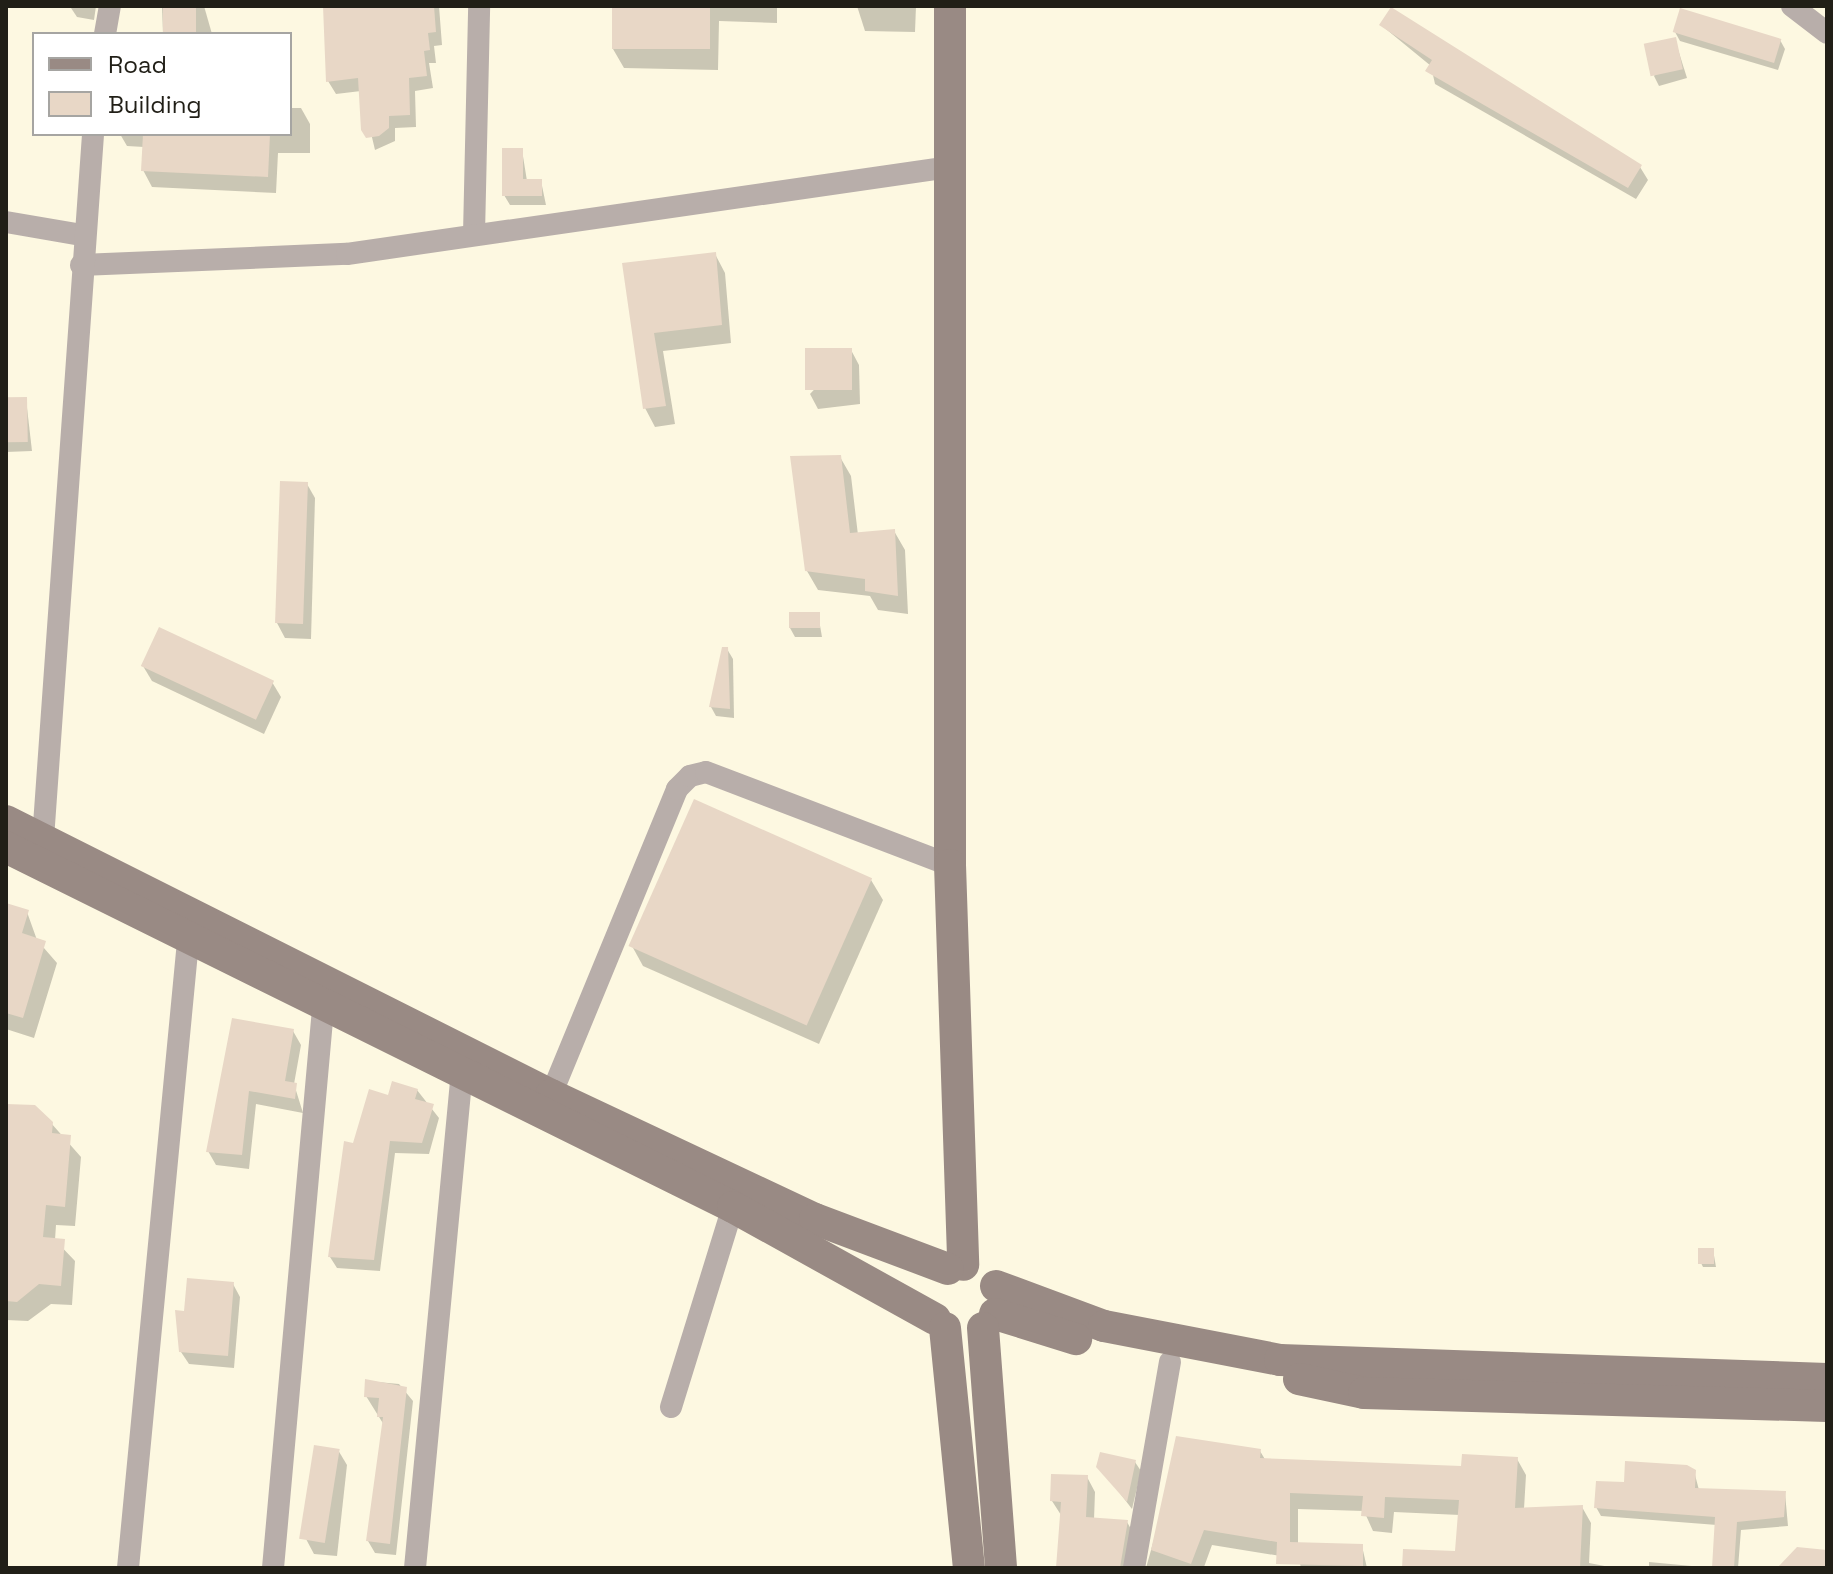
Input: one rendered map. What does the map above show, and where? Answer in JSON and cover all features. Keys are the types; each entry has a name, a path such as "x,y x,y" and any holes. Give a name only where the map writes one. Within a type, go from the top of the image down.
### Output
{"main road":[{"path":"950,6 950,865 956,1267"},
{"path":"6,821 551,1095 815,1219 956,1267 991,1309 1170,1362 1364,1393 1827,1406"},
{"path":"6,847 323,1009 733,1207 940,1323 991,1309 1104,1326 1280,1360 1827,1379"},
{"path":"956,1267 933,1285 969,1568"},
{"path":"991,1309 1001,1568"}],"street":[{"path":"105,32 110,6"},
{"path":"474,234 479,6"},
{"path":"1792,6 1827,33"},
{"path":"43,839 81,235 93,136"},
{"path":"81,265 307,258 949,167"},
{"path":"6,222 81,235"},
{"path":"551,1095 677,789 690,776 706,772 950,865"},
{"path":"128,1568 188,942"},
{"path":"296,1568 273,1566 323,1009"},
{"path":"415,1568 461,1077"},
{"path":"671,1407 733,1207"},
{"path":"1134,1568 1170,1362"}],"building":[{"path":"163,6 196,6 196,32 163,32"},
{"path":"323,6 434,6 436,32 428,33 430,50 424,51 427,76 409,78 410,115 389,116 389,128 379,136 366,138 361,130 358,78 326,82"},
{"path":"612,6 710,6 710,49 612,49"},
{"path":"1391,7 1642,165 1628,188 1425,71 1432,60 1379,25"},
{"path":"1680,8 1781,39 1774,63 1673,32"},
{"path":"1676,37 1683,69 1651,76 1644,44"},
{"path":"143,136 270,136 268,177 141,171"},
{"path":"502,148 523,148 523,179 542,179 542,196 502,196"},
{"path":"716,252 722,325 654,333 666,406 643,409 622,263"},
{"path":"805,348 852,348 852,390 805,390"},
{"path":"6,397 27,397 28,442 7,442"},
{"path":"841,455 850,533 895,529 898,596 865,591 865,579 805,571 790,456"},
{"path":"280,481 308,482 303,624 275,623"},
{"path":"789,612 820,612 820,628 789,628"},
{"path":"159,627 274,681 256,720 141,666"},
{"path":"722,647 728,647 730,709 709,707"},
{"path":"694,799 872,878 807,1025 629,946"},
{"path":"6,903 29,910 22,933 46,941 23,1018 6,1013"},
{"path":"232,1018 294,1029 285,1081 297,1083 295,1099 249,1091 242,1155 206,1152"},
{"path":"392,1081 418,1089 415,1099 434,1104 422,1143 390,1141 374,1260 328,1257 344,1141 353,1143 369,1089 388,1095"},
{"path":"6,1104 35,1105 53,1122 52,1133 71,1135 65,1207 46,1205 43,1237 65,1239 61,1286 39,1284 17,1302 6,1301"},
{"path":"1698,1248 1714,1248 1714,1264 1698,1264"},
{"path":"187,1278 234,1282 228,1356 179,1352 175,1310 184,1311"},
{"path":"365,1379 407,1387 390,1544 366,1541 383,1417 377,1417 379,1398 364,1397"},
{"path":"1176,1436 1261,1449 1260,1458 1461,1466 1462,1454 1518,1457 1515,1508 1583,1505 1580,1568 1402,1568 1403,1549 1455,1551 1459,1500 1385,1497 1384,1518 1361,1516 1363,1496 1290,1493 1290,1542 1363,1544 1363,1566 1276,1564 1277,1542 1204,1530 1191,1564 1151,1550"},
{"path":"314,1445 340,1449 325,1543 299,1539"},
{"path":"1100,1452 1136,1460 1127,1502 1096,1467"},
{"path":"1625,1461 1687,1465 1696,1470 1695,1488 1786,1491 1784,1517 1737,1522 1734,1568 1712,1568 1715,1517 1594,1508 1596,1481 1624,1482"},
{"path":"1051,1474 1088,1475 1086,1517 1128,1520 1120,1568 1056,1568 1061,1502 1050,1501"},
{"path":"1797,1547 1827,1550 1827,1568 1777,1568"}]}
